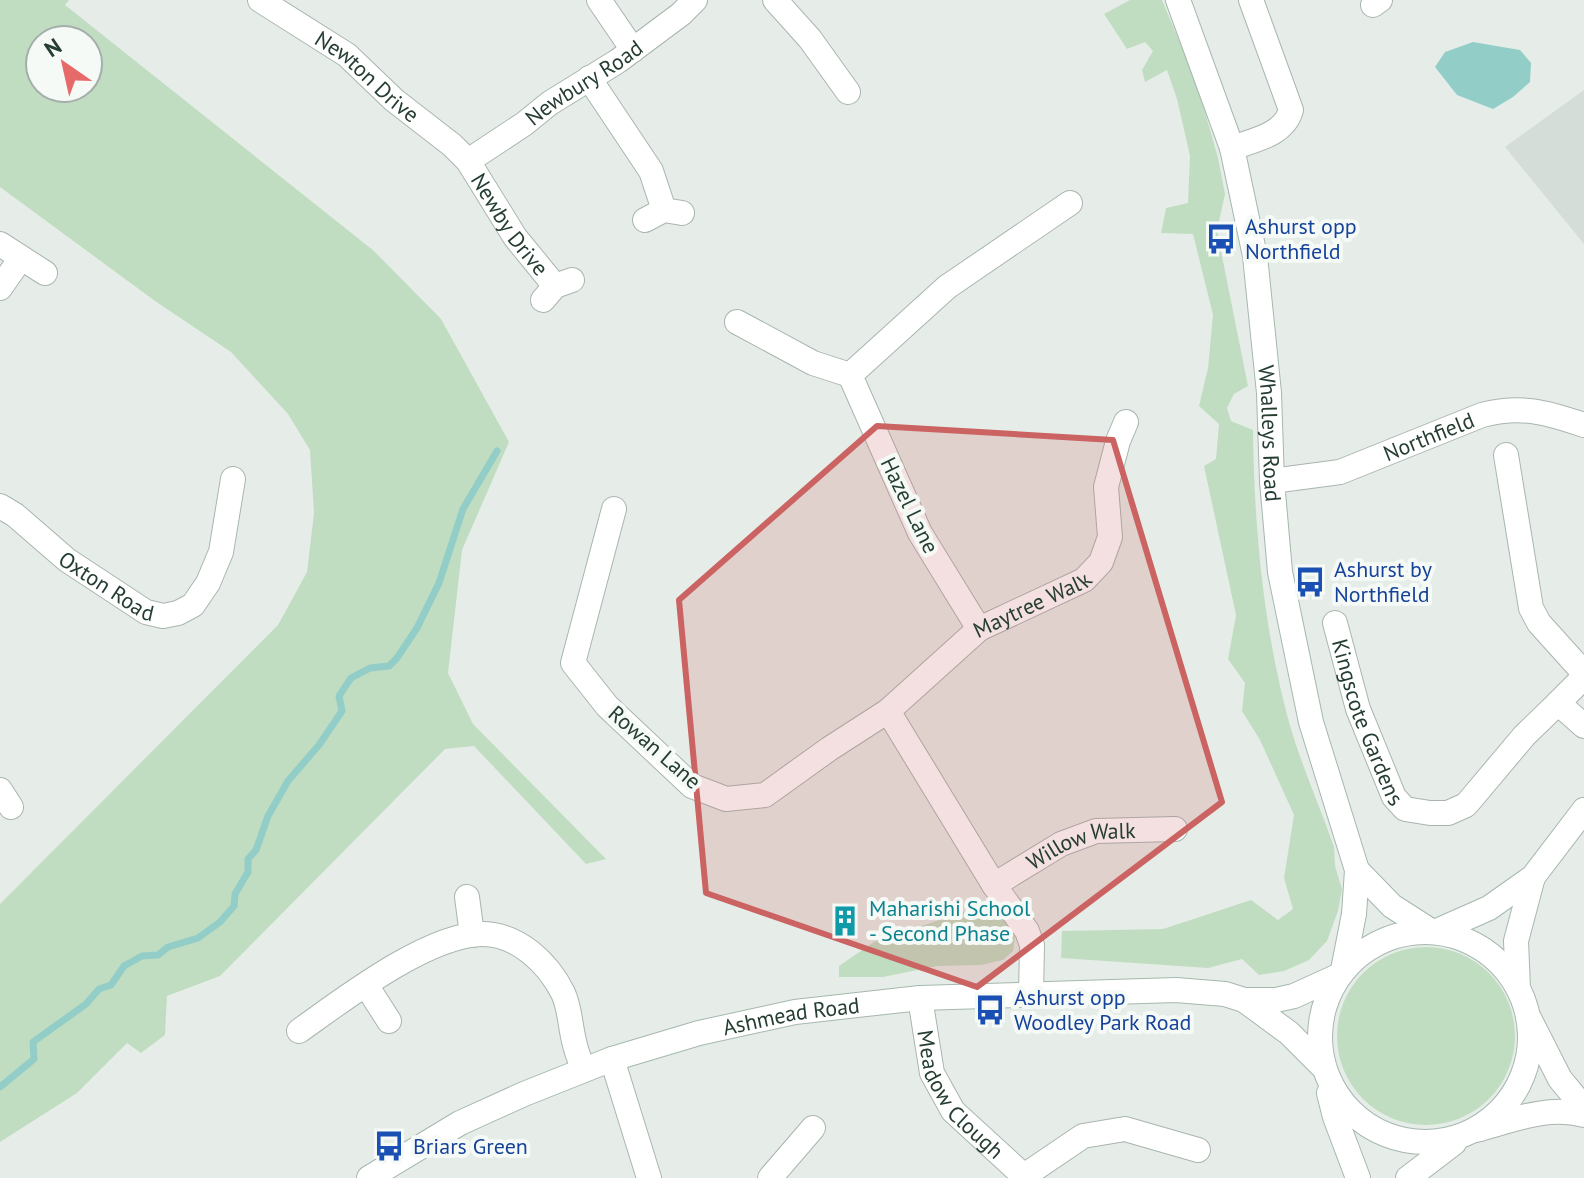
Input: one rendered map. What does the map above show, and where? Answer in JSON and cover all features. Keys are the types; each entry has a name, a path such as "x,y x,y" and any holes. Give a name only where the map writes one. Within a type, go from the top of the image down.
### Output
{"street":[{"name":"Newton Drive","path":"260,0 347,55 394,100 468,161"},
{"path":"599,0 633,50"},
{"name":"Newbury Road","path":"468,161 633,50 695,0"},
{"path":"775,0 810,39 846,94"},
{"name":"Whalleys Road","path":"1178,0 1232,148 1255,256 1269,393 1272,481 1280,572 1311,722 1357,870 1354,914 1340,973"},
{"path":"1232,148 1275,132 1288,119 1291,110 1251,0"},
{"path":"589,78 651,171 664,214"},
{"name":"Newby Drive","path":"468,161 515,237 557,289"},
{"path":"737,322 813,363 850,375 947,287 1070,203"},
{"path":"0,244 45,273"},
{"path":"0,288 21,258"},
{"name":"Hazel Lane","path":"850,375 920,533 979,629"},
{"name":"Northfield","path":"1272,481 1340,472 1501,410 1532,410 1584,425"},
{"name":"Maytree Walk","path":"888,711 979,629 1084,580 1101,562 1110,537 1106,487 1126,422"},
{"name":"Kingscote Gardens","path":"1335,623 1358,709 1394,797 1405,809 1430,813 1448,813 1466,805 1524,736 1584,675 1539,623 1531,608 1506,455"},
{"name":"Oxton Road","path":"0,506 15,515 67,560 146,612 163,616 193,605 208,583 221,552 233,479"},
{"name":"Rowan Lane","path":"614,509 573,663 607,706 692,786 726,799 765,795 888,711"},
{"path":"1558,703 1584,726"},
{"path":"888,711 994,885 1027,931 1032,945 1031,995"},
{"path":"1358,1178 1335,1117 1319,1035 1324,1004 1340,973 1366,949 1397,935 1434,931 1489,908 1533,877 1584,810"},
{"name":"Willow Walk","path":"994,885 1061,844 1096,831 1175,829"},
{"name":"Whalleys Road","path":"1357,870 1392,906 1434,931"},
{"path":"1518,988 1516,941 1533,877"},
{"path":"467,897 472,935"},
{"path":"1434,931 1471,942 1499,961 1518,988 1546,1056 1584,1108"},
{"path":"299,1031 366,985 432,947 486,934 512,941 541,961 565,997 574,1044 584,1070"},
{"name":"Ashmead Road","path":"369,1178 460,1123 612,1059 699,1033 795,1012 920,998 1176,990 1225,994 1244,1000 1276,1000 1294,996 1340,973"},
{"path":"366,985 389,1021"},
{"name":"Meadow Clough","path":"920,998 932,1073 953,1111 1025,1177 1083,1136 1125,1129 1198,1150"},
{"name":"Ashmead Road","path":"1244,1000 1289,1033 1324,1070"},
{"path":"1408,1178 1436,1154 1502,1110 1521,1083 1530,1051 1529,1018"},
{"path":"612,1059 649,1178"},
{"path":"1324,1070 1341,1103 1367,1126 1398,1140 1432,1143 1537,1114 1557,1112 1584,1115"},
{"path":"770,1178 813,1128"}],"highlighted area":[{"path":"877,426 1113,440 1222,802 977,987 706,893 679,600"}],"shaded area":[{"path":"1584,90 1584,244 1505,147"}],"green space":[{"path":"0,0 69,0 65,5 89,24 24,24 24,104 104,104 104,36 374,251 441,319 509,442 462,550 448,673 473,724 606,859 586,864 474,746 445,749 220,976 167,996 165,1035 141,1053 127,1043 77,1093 0,1142 0,904 278,625 307,572 314,513 310,450 288,414 231,352 155,301 0,187"},
{"path":"1130,0 1162,0 1197,84 1218,158 1225,194 1217,231 1248,386 1234,394 1227,408 1231,421 1253,430 1258,537 1272,645 1287,715 1334,847 1335,866 1342,889 1327,941 1309,960 1284,971 1259,975 1242,959 1208,968 1061,958 1062,931 1163,929 1251,900 1278,920 1293,909 1284,878 1294,815 1260,740 1242,711 1245,683 1228,659 1236,615 1204,466 1216,459 1219,424 1199,406 1208,368 1213,315 1193,234 1161,233 1166,208 1188,203 1190,156 1167,70 1145,82 1142,70 1153,51 1145,42 1127,49 1104,14"},
{"path":"984,905 1004,911 1015,937 1013,951 1003,960 981,965 937,966 883,977 839,977 839,966 874,942"},
{"path":"1426,947 1460,954 1489,973 1508,1002 1515,1036 1508,1070 1489,1099 1460,1118 1426,1125 1392,1118 1363,1099 1344,1070 1337,1036 1344,1002 1363,973 1392,954"}],"water":[{"path":"1473,42 1520,50 1531,63 1530,82 1493,109 1457,95 1435,67 1445,52"}],"waterway":[{"path":"0,1087 34,1059 33,1042 86,1004 99,989 111,985 124,966 142,956 158,955 168,947 198,938 220,922 234,906 235,894 248,872 248,859 256,850 268,816 288,781 319,745 342,711 339,696 351,678 370,668 389,666 417,628 439,583 463,509 497,451"}],"place":[{"name":"Ashurst opp Northfield","path":"1221,239"},
{"name":"Ashurst by Northfield","path":"1310,582"},
{"name":"Maharishi School - Second Phase","path":"845,921"},
{"name":"Ashurst opp Woodley Park Road","path":"990,1010"},
{"name":"Briars Green","path":"389,1146"}]}
